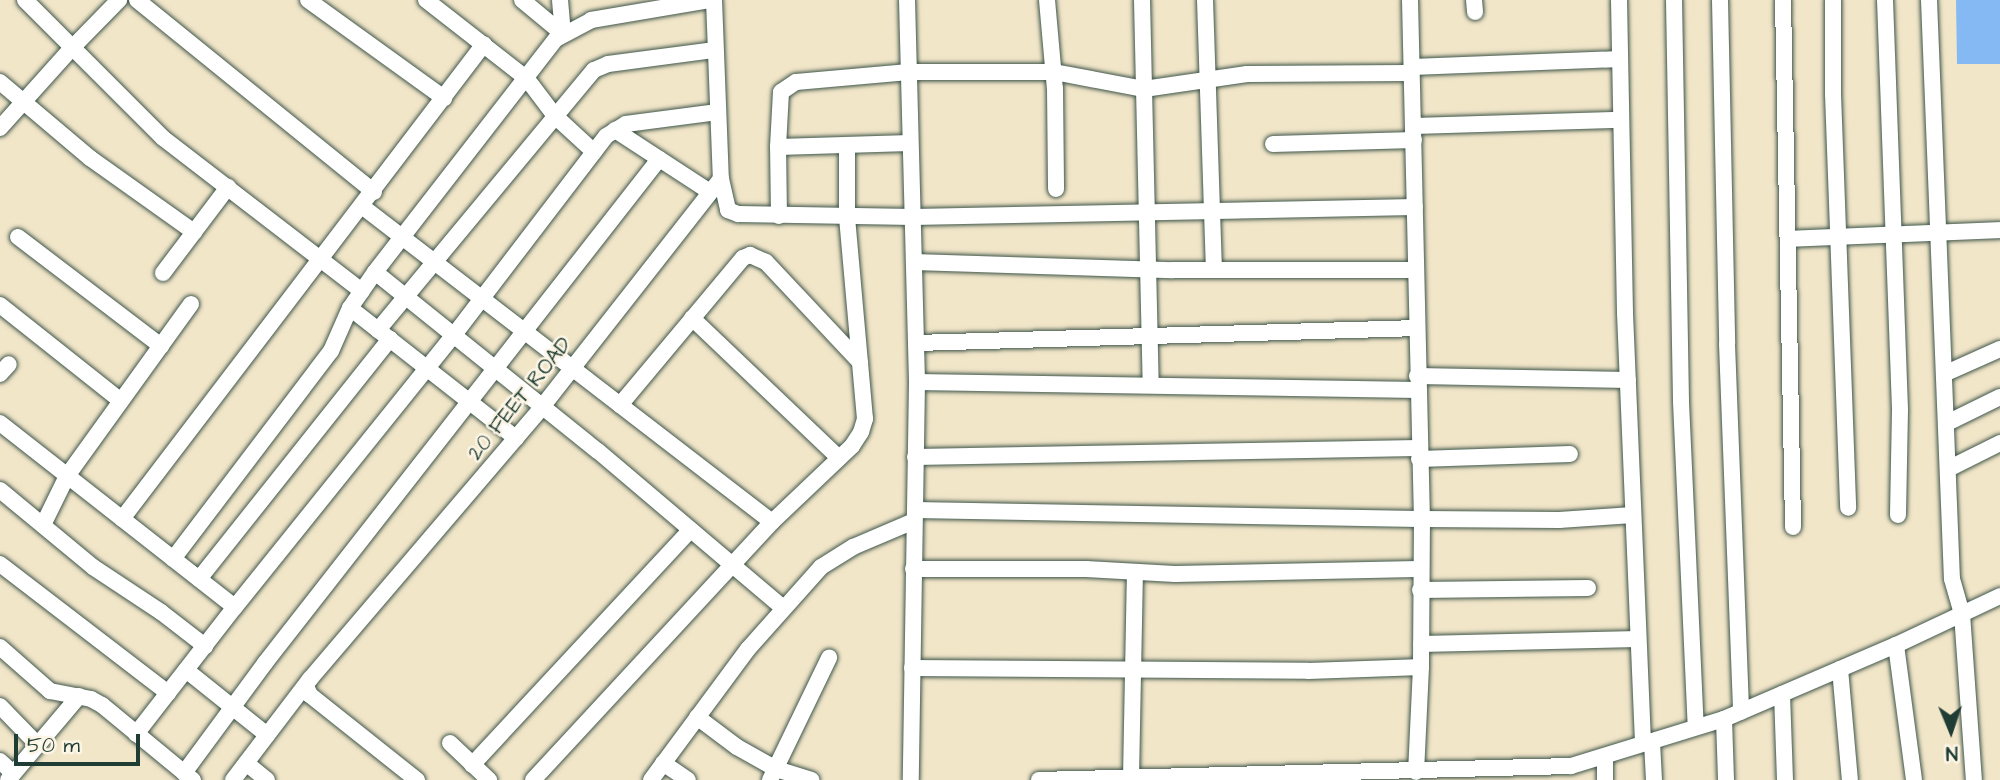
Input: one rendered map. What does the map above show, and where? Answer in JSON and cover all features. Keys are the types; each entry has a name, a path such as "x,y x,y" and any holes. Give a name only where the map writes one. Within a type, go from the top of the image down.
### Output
{"street":[{"path":"25,0 71,49 163,138 362,291"},
{"path":"0,128 119,0"},
{"path":"137,0 374,192"},
{"path":"308,0 444,98"},
{"path":"426,0 527,79 555,117 594,152"},
{"path":"522,0 563,34"},
{"path":"560,0 563,34"},
{"path":"173,559 331,351 350,308 375,272 563,34 591,20 712,0 717,112 715,186 728,210 737,214 913,217 1415,207"},
{"path":"907,0 917,382 911,780"},
{"path":"1046,0 1054,72 1056,189"},
{"path":"1142,0 1151,384"},
{"path":"1205,0 1214,270"},
{"path":"1410,0 1422,519 1421,667 1416,772"},
{"path":"1619,0 1628,380 1638,639 1647,743 1654,780"},
{"path":"1674,0 1681,402 1696,727"},
{"path":"1720,0 1727,344 1741,712"},
{"path":"1783,0 1793,527"},
{"path":"1833,0 1848,508"},
{"path":"1885,0 1900,410 1898,515"},
{"path":"1929,0 1952,579 1962,614 1974,780"},
{"path":"122,519 363,207 484,44"},
{"path":"199,579 384,334 405,296 594,70 608,64 715,50"},
{"path":"1412,67 1620,59"},
{"path":"779,216 778,147 781,92 787,85 796,82 909,72 1054,72 1144,89 1207,78 1305,72 1408,73 1412,67"},
{"path":"0,82 90,158 194,232"},
{"path":"136,734 454,335 594,152 615,130 644,121 717,112"},
{"path":"1273,144 1621,120"},
{"path":"615,130 659,159 715,186"},
{"path":"778,147 911,144"},
{"path":"533,780 772,523 839,458 861,432 865,419 847,216 848,145"},
{"path":"0,647 50,691 79,696 102,705 188,776 232,708 659,159"},
{"name":"20 FEET ROAD","path":"233,780 306,686 573,369 715,186"},
{"path":"163,273 228,187"},
{"path":"363,207 772,523"},
{"path":"1788,239 2000,230"},
{"path":"18,237 161,346"},
{"path":"620,405 743,258 750,255 766,262 860,362"},
{"path":"914,262 1149,269 1416,270"},
{"path":"375,272 783,608"},
{"path":"43,525 67,476 191,304"},
{"path":"0,305 121,401"},
{"path":"350,308 516,438"},
{"path":"692,318 839,458"},
{"path":"916,342 1417,328"},
{"path":"1944,374 2000,349"},
{"path":"917,382 1151,384 1218,388 1628,380"},
{"path":"1947,423 2000,397"},
{"path":"1,425 235,607"},
{"path":"1948,469 2000,443"},
{"path":"915,457 1570,454"},
{"path":"0,490 93,568 161,612 205,646"},
{"path":"650,780 783,608 835,555 915,516 1559,520 1633,515"},
{"path":"472,765 690,530"},
{"path":"0,564 168,693"},
{"path":"914,569 1086,569 1135,574 1420,569"},
{"path":"1131,778 1135,574"},
{"path":"1420,590 1588,588"},
{"path":"1039,780 1348,777 1416,772 1443,776 1513,774 1571,766 1724,719 1896,645 2000,596"},
{"path":"1421,644 1638,639"},
{"path":"1896,645 1914,780"},
{"path":"773,775 829,658"},
{"path":"912,668 1308,671 1421,667"},
{"path":"1840,669 1850,780"},
{"path":"186,670 267,736"},
{"path":"306,686 310,695 417,780"},
{"path":"1782,694 1785,780"},
{"path":"0,761 10,777 79,696"},
{"path":"0,705 37,744"},
{"path":"697,717 773,775 811,780"},
{"path":"1724,719 1726,780"},
{"path":"450,743 489,780"},
{"path":"1605,756 1605,780"},
{"path":"246,763 267,780"},
{"path":"663,763 688,780"}],"water":[{"path":"1956,0 2000,0 2000,64 1957,64"}]}
